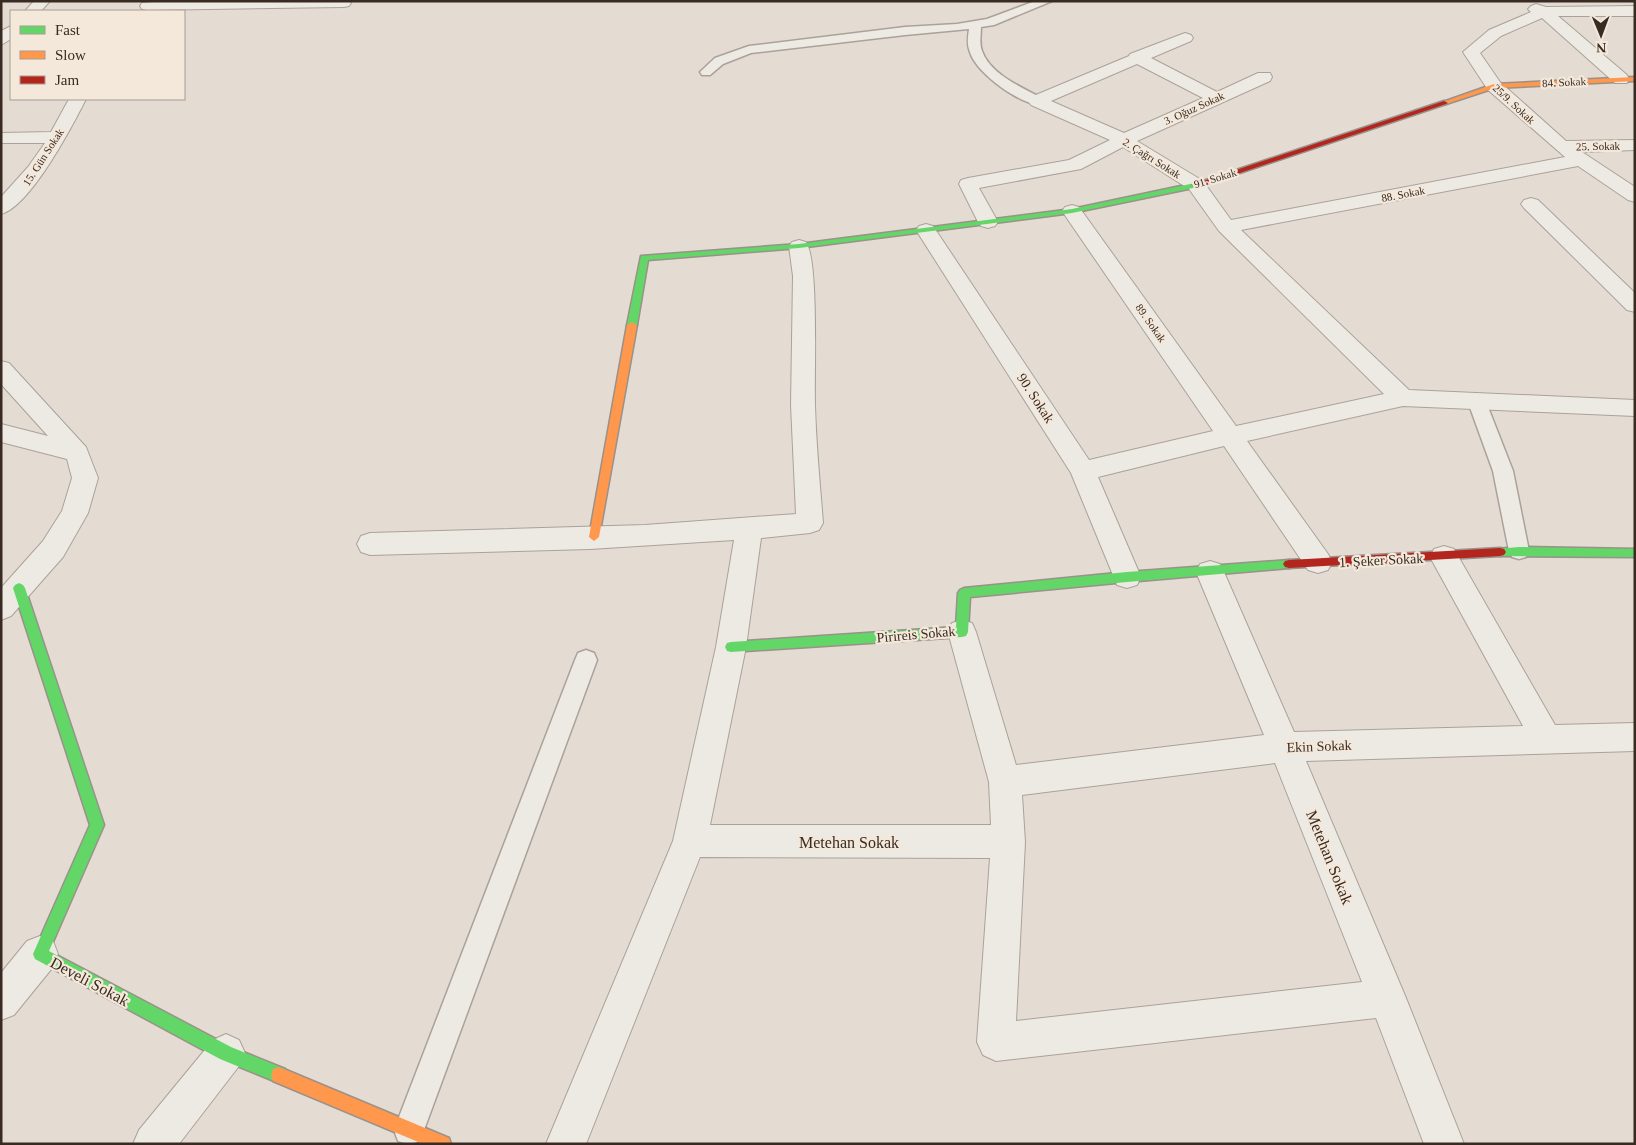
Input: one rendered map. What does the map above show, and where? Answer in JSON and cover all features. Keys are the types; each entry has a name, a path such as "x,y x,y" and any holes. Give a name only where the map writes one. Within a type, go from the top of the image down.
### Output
{"street":[{"path":"33,10 43,1"},
{"path":"1521,1 1544,12 1628,79"},
{"path":"147,6 344,2"},
{"path":"1544,12 1635,11"},
{"name":"25/9. Sokak","path":"1544,12 1495,34 1471,52 1494,86 1562,147 1635,196"},
{"path":"1037,100 1185,38"},
{"path":"1136,57 1216,98"},
{"name":"3. Oğuz Sokak","path":"988,222 968,184 1074,164 1264,77"},
{"name":"84. Sokak","path":"1494,86 1628,79"},
{"name":"91. Sokak","path":"594,537 644,258 799,246 1072,211 1196,184 1494,86"},
{"name":"15. Gün Sokak","path":"1,208 22,190 58,137 76,100"},
{"name":"2. Çağrı Sokak","path":"1037,100 1124,140 1196,184 1226,227 1403,398"},
{"path":"1,138 58,137"},
{"name":"25. Sokak","path":"1562,147 1635,145"},
{"name":"88. Sokak","path":"1226,227 1580,160"},
{"path":"1532,204 1635,305"},
{"name":"89. Sokak","path":"1072,211 1318,562"},
{"name":"90. Sokak","path":"926,230 1083,471 1127,576"},
{"path":"370,544 749,530 810,523 803,405 803,276 799,246"},
{"path":"1,370 77,453 85,478 75,513 53,549 1,608"},
{"path":"1083,471 1403,398 1635,408"},
{"path":"1,433 77,453"},
{"path":"566,1144 690,841 731,647 749,530"},
{"name":"1. Şeker Sokak","path":"1127,576 1210,572 1318,562 1444,557 1519,551 1635,553"},
{"path":"1444,557 1547,740"},
{"name":"Metehan Sokak","path":"1210,572 1285,747 1388,998 1444,1144"},
{"name":"Pirireis Sokak","path":"731,647 962,632 964,593 1127,576"},
{"name":"Develi Sokak","path":"20,588 97,825 40,954 226,1054 442,1144"},
{"path":"962,632 1005,782 1008,842 996,1042 1388,998"},
{"name":"Ekin Sokak","path":"1005,782 1285,747 1635,738"},
{"name":"Metehan Sokak","path":"690,841 1008,842"},
{"path":"1,1002 40,954"},
{"path":"153,1144 226,1054"}],"lane":[{"path":"706,72 719,61 749,50 888,33 958,28 990,22 1046,1"},
{"path":"975,25 976,52 987,68 1001,80 1037,100"},
{"path":"1476,402 1503,471 1519,551"},
{"path":"409,1130 586,660"}],"traffic: fast":[{"path":"632,325 644,258 799,246 1072,211 1195,185"},
{"path":"1500,552 1635,553"},
{"path":"731,647 962,632 964,593 1289,564"},
{"path":"19,588 97,825 40,954 226,1053 279,1075"}],"traffic: slow":[{"path":"1444,103 1494,86 1635,79"},
{"path":"594,537 632,325"},
{"path":"279,1075 443,1144"}],"traffic: jam":[{"path":"1195,185 1444,103"},
{"path":"1289,564 1500,552"}]}
